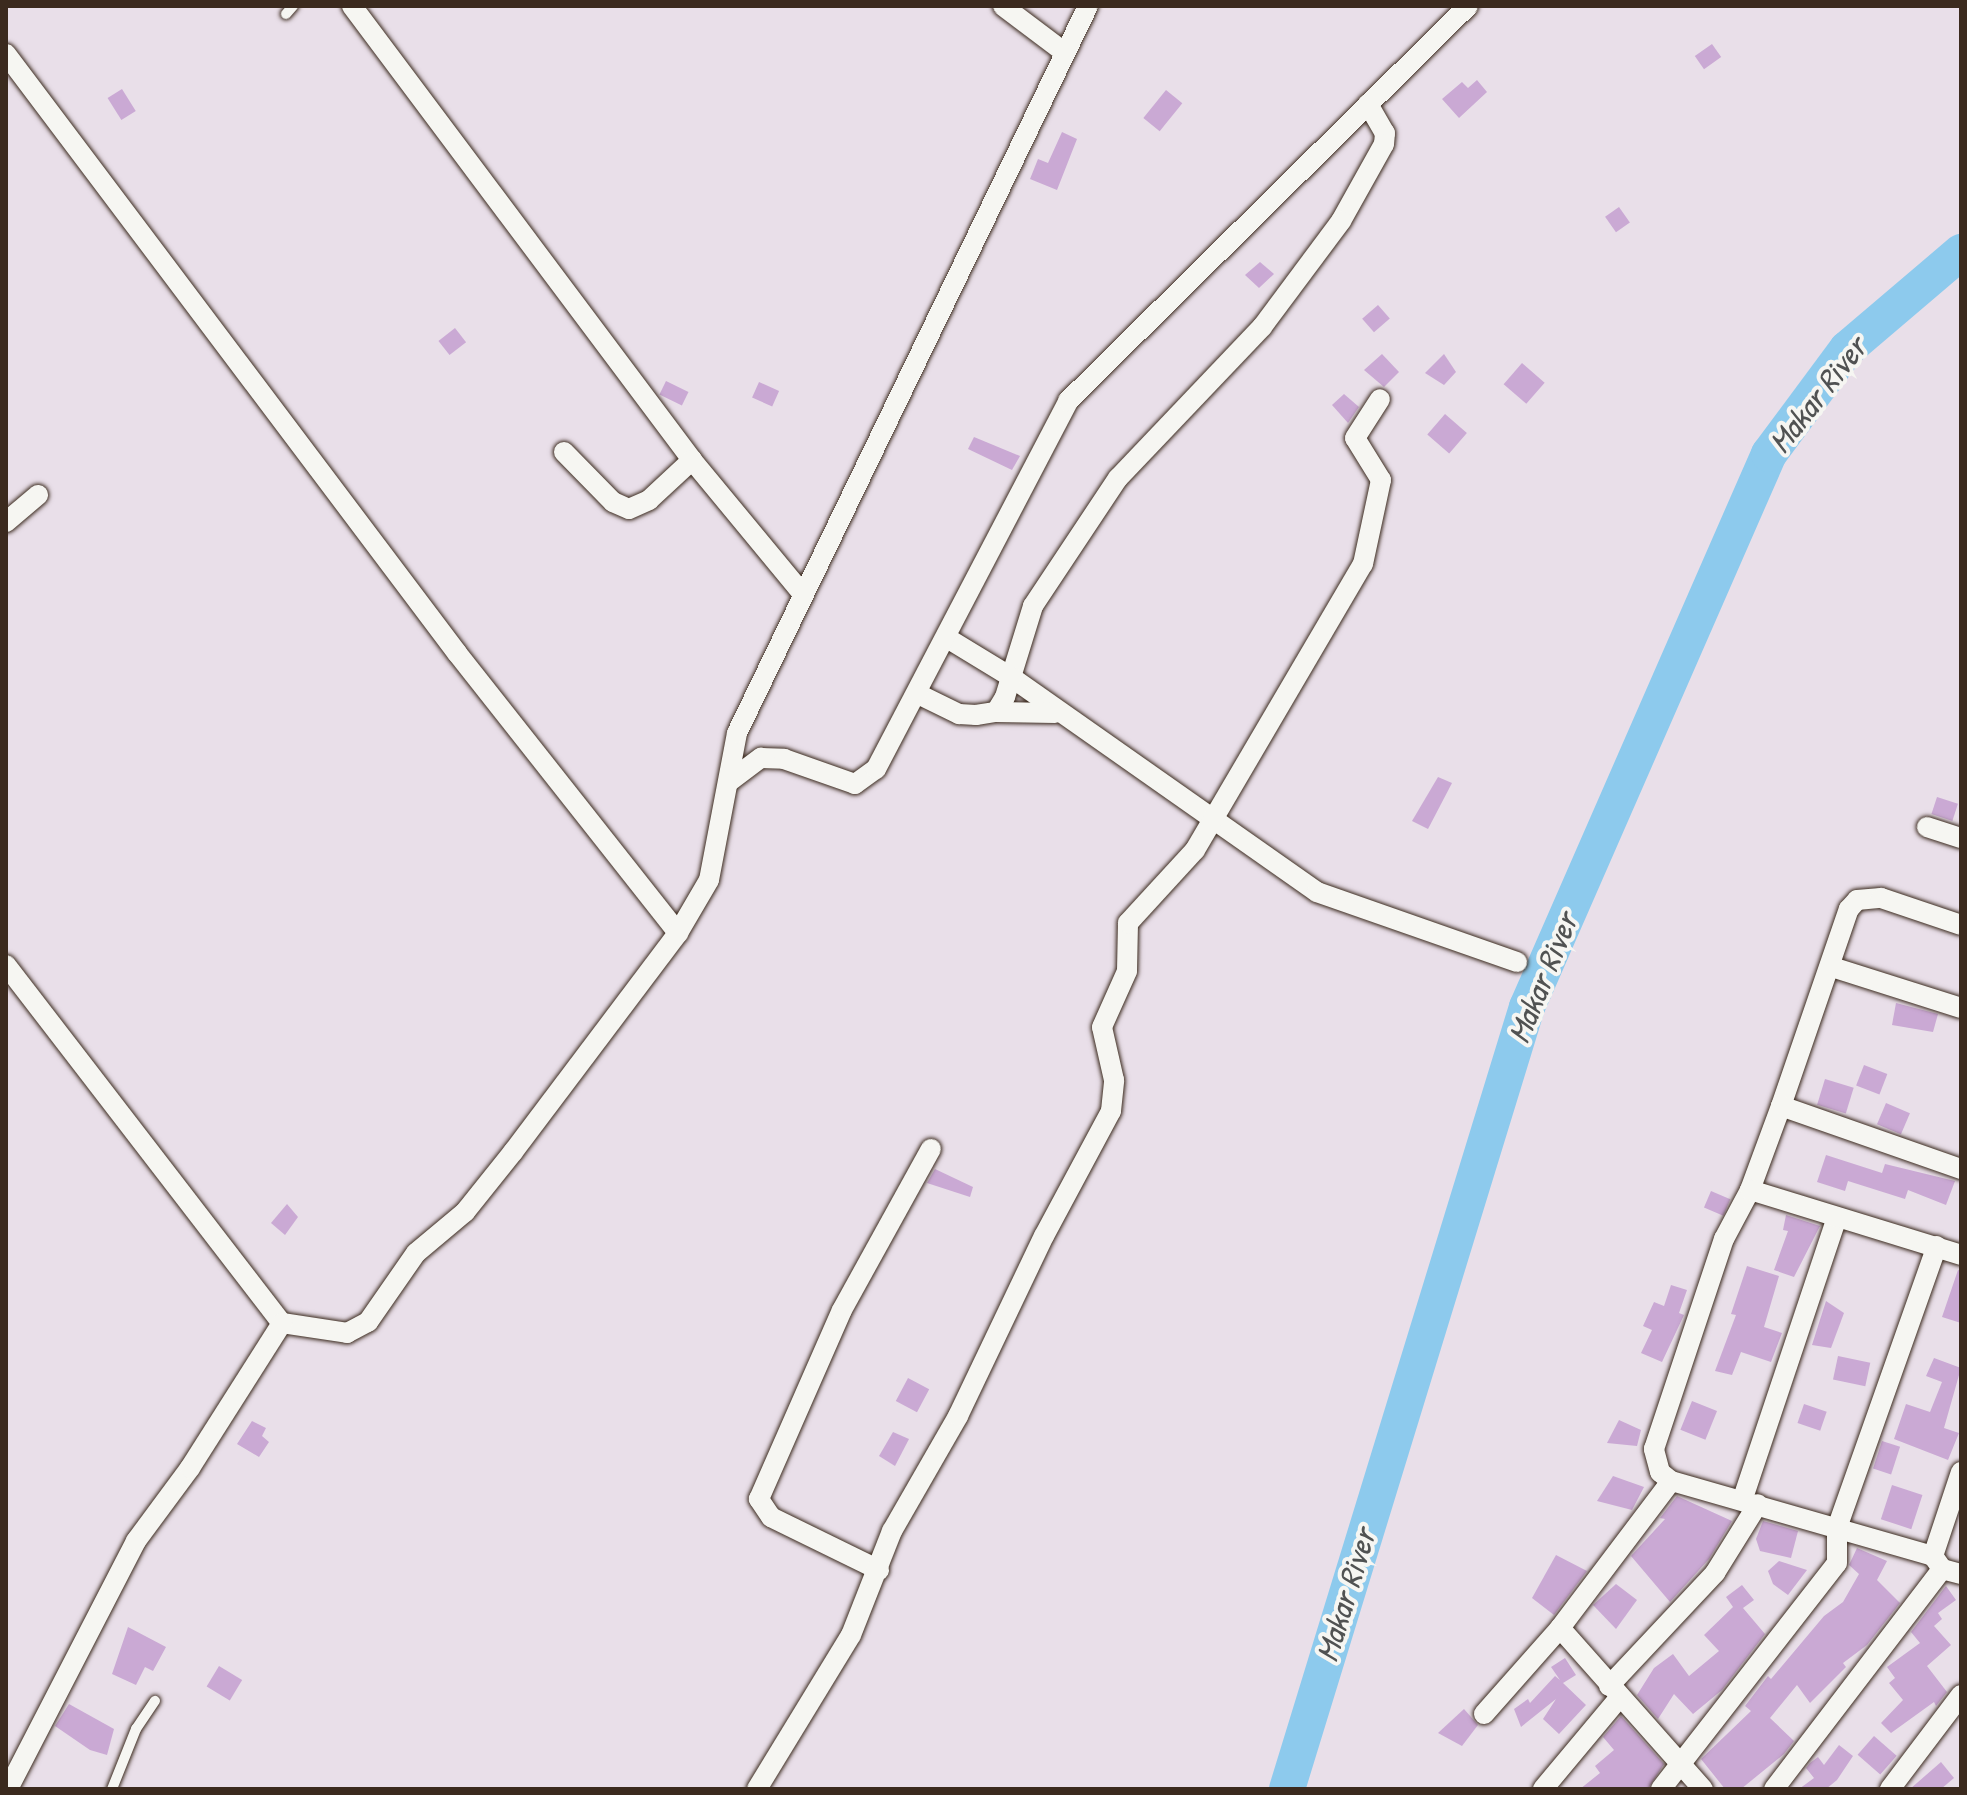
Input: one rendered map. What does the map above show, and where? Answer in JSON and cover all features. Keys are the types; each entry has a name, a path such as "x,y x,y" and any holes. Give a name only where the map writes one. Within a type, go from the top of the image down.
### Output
{"street":[{"path":"352,6 692,460 802,593"},
{"path":"1003,6 1064,52"},
{"path":"6,965 282,1323 347,1333 368,1322 408,1263 465,1212 513,1152 678,933 718,852 737,733 802,593 998,199 1088,6"},
{"path":"730,781 761,758 784,759 855,784 876,769 918,694 1068,401 1468,6"},
{"path":"6,54 438,628 678,933"},
{"path":"996,712 1011,677 1033,606 1118,478 1175,425 1262,327 1341,221 1384,144 1385,133 1368,104"},
{"path":"757,1789 825,1684 879,1570 892,1531 958,1416 1044,1236 1111,1111 1114,1080 1102,1027 1127,971 1128,923 1169,884 1214,820 1363,564 1381,480 1355,438 1380,399"},
{"path":"564,452 613,502 629,509 649,500 692,460"},
{"path":"6,522 38,495"},
{"path":"947,638 1011,677 1055,713 1326,896 1517,962"},
{"path":"918,694 959,714 1055,713"},
{"path":"737,733 761,758"},
{"path":"1927,827 1961,838"},
{"path":"1945,1567 1837,1528 1671,1481 1654,1461 1659,1428 1724,1239 1750,1190 1832,967 1849,909 1867,897 1961,925"},
{"path":"1832,967 1961,1008"},
{"path":"1781,1106 1961,1169"},
{"path":"879,1570 771,1517 759,1499 842,1310 931,1149"},
{"path":"1750,1190 1961,1255"},
{"path":"1543,1789 1615,1692 1715,1573 1750,1501 1837,1217"},
{"path":"1661,1789 1837,1563 1837,1528 1937,1246"},
{"path":"8,1789 136,1541 190,1468 282,1323"},
{"path":"1774,1789 1945,1567 1961,1472"},
{"path":"1484,1714 1560,1628 1671,1481"},
{"path":"1560,1628 1703,1789"},
{"path":"1890,1789 1961,1695"}],"lane":[{"path":"112,1789 136,1729 155,1701"}],"building":[{"path":"1712,44 1721,57 1704,69 1695,56"},
{"path":"1477,80 1487,92 1459,118 1442,99 1462,82 1468,88"},
{"path":"122,89 136,111 121,120 108,98"},
{"path":"1166,90 1182,103 1160,131 1143,118"},
{"path":"1062,132 1077,139 1057,190 1030,179 1038,159 1048,163"},
{"path":"1619,207 1630,223 1616,232 1605,217"},
{"path":"1260,262 1274,274 1259,288 1245,275"},
{"path":"1378,305 1390,319 1374,332 1362,319"},
{"path":"455,328 466,342 450,355 438,341"},
{"path":"1382,354 1399,372 1384,387 1364,370"},
{"path":"1444,354 1456,372 1444,385 1425,373"},
{"path":"1522,363 1545,383 1526,404 1504,384"},
{"path":"666,381 688,392 682,405 659,394"},
{"path":"759,382 779,391 772,406 752,398"},
{"path":"1344,394 1359,407 1348,423 1332,405"},
{"path":"1445,414 1467,433 1449,453 1427,434"},
{"path":"974,437 1020,456 1012,470 968,449"},
{"path":"1438,777 1452,783 1428,829 1412,821"},
{"path":"1937,797 1958,804 1952,821 1931,814"},
{"path":"1896,1003 1938,1014 1933,1032 1892,1025"},
{"path":"1864,1065 1887,1074 1879,1094 1856,1086"},
{"path":"1825,1079 1854,1088 1846,1114 1817,1105"},
{"path":"1886,1103 1910,1113 1901,1134 1877,1124"},
{"path":"1826,1155 1882,1173 1885,1164 1955,1181 1946,1205 1908,1190 1905,1199 1848,1181 1845,1191 1817,1182"},
{"path":"935,1169 973,1187 970,1197 927,1183"},
{"path":"1711,1191 1730,1199 1723,1216 1704,1208"},
{"path":"287,1204 298,1217 285,1235 271,1223"},
{"path":"1786,1215 1820,1226 1794,1277 1774,1270 1788,1231 1783,1230"},
{"path":"1747,1266 1779,1276 1764,1327 1782,1333 1771,1362 1741,1352 1732,1375 1715,1371 1736,1315 1731,1314"},
{"path":"1958,1270 1961,1271 1961,1323 1942,1317"},
{"path":"1671,1285 1687,1290 1679,1313 1684,1315 1662,1362 1641,1353 1652,1330 1643,1326 1654,1302 1664,1306"},
{"path":"1826,1301 1844,1313 1831,1348 1812,1345"},
{"path":"1838,1356 1870,1363 1865,1386 1833,1379"},
{"path":"1934,1358 1961,1368 1944,1428 1959,1433 1948,1460 1894,1439 1906,1404 1930,1412 1942,1382 1926,1376"},
{"path":"908,1378 929,1389 917,1412 896,1401"},
{"path":"1692,1401 1717,1411 1705,1440 1680,1430"},
{"path":"1804,1404 1827,1412 1820,1431 1797,1423"},
{"path":"1619,1420 1641,1430 1637,1446 1607,1443"},
{"path":"252,1421 266,1428 262,1436 269,1442 259,1457 237,1444"},
{"path":"893,1432 909,1439 895,1466 879,1456"},
{"path":"1882,1441 1900,1447 1891,1474 1873,1469"},
{"path":"1613,1476 1644,1487 1632,1510 1597,1501"},
{"path":"1892,1485 1922,1495 1911,1529 1881,1519"},
{"path":"1677,1496 1732,1521 1709,1559 1670,1602 1631,1556 1665,1519 1660,1518"},
{"path":"1763,1521 1798,1531 1791,1558 1760,1551 1756,1539"},
{"path":"1857,1548 1887,1561 1877,1580 1900,1603 1867,1645 1843,1663 1846,1667 1810,1703 1797,1685 1770,1718 1794,1741 1784,1754 1741,1789 1725,1789 1701,1759 1751,1711 1745,1706 1768,1676 1771,1679 1824,1616 1843,1602 1859,1574 1849,1565"},
{"path":"1556,1555 1587,1571 1554,1615 1532,1598"},
{"path":"1779,1561 1807,1570 1788,1595 1773,1584 1768,1571"},
{"path":"1616,1584 1637,1600 1616,1629 1593,1605"},
{"path":"1742,1585 1754,1600 1743,1608 1765,1634 1722,1690 1693,1714 1674,1694 1658,1719 1637,1695 1654,1668 1673,1654 1689,1676 1719,1651 1704,1635 1733,1607 1726,1597"},
{"path":"1946,1586 1956,1600 1938,1613 1942,1619 1934,1626 1951,1645 1927,1666 1947,1692 1936,1706 1934,1702 1891,1733 1881,1723 1903,1700 1889,1683 1895,1678 1887,1667 1920,1643 1911,1632"},
{"path":"128,1627 166,1647 153,1671 145,1667 136,1685 112,1674"},
{"path":"1565,1658 1576,1675 1563,1683 1586,1705 1559,1734 1543,1719 1556,1699 1521,1727 1514,1709 1528,1699 1530,1703 1555,1676 1560,1680 1551,1667"},
{"path":"219,1666 242,1680 230,1700 207,1687"},
{"path":"69,1704 114,1729 107,1755 90,1750 55,1726"},
{"path":"1464,1709 1478,1725 1462,1746 1438,1733"},
{"path":"1621,1716 1664,1764 1648,1789 1580,1789 1600,1773 1595,1766 1614,1750 1603,1737"},
{"path":"1874,1736 1897,1756 1880,1775 1858,1755"},
{"path":"1839,1745 1853,1756 1837,1780 1826,1789 1799,1789 1814,1778 1806,1768 1810,1763 1818,1757 1824,1765"},
{"path":"1941,1762 1954,1778 1941,1789 1910,1789"}],"waterway":[{"name":"Makar River","path":"1287,1789 1527,1007 1769,454 1847,349 1961,252"}]}
